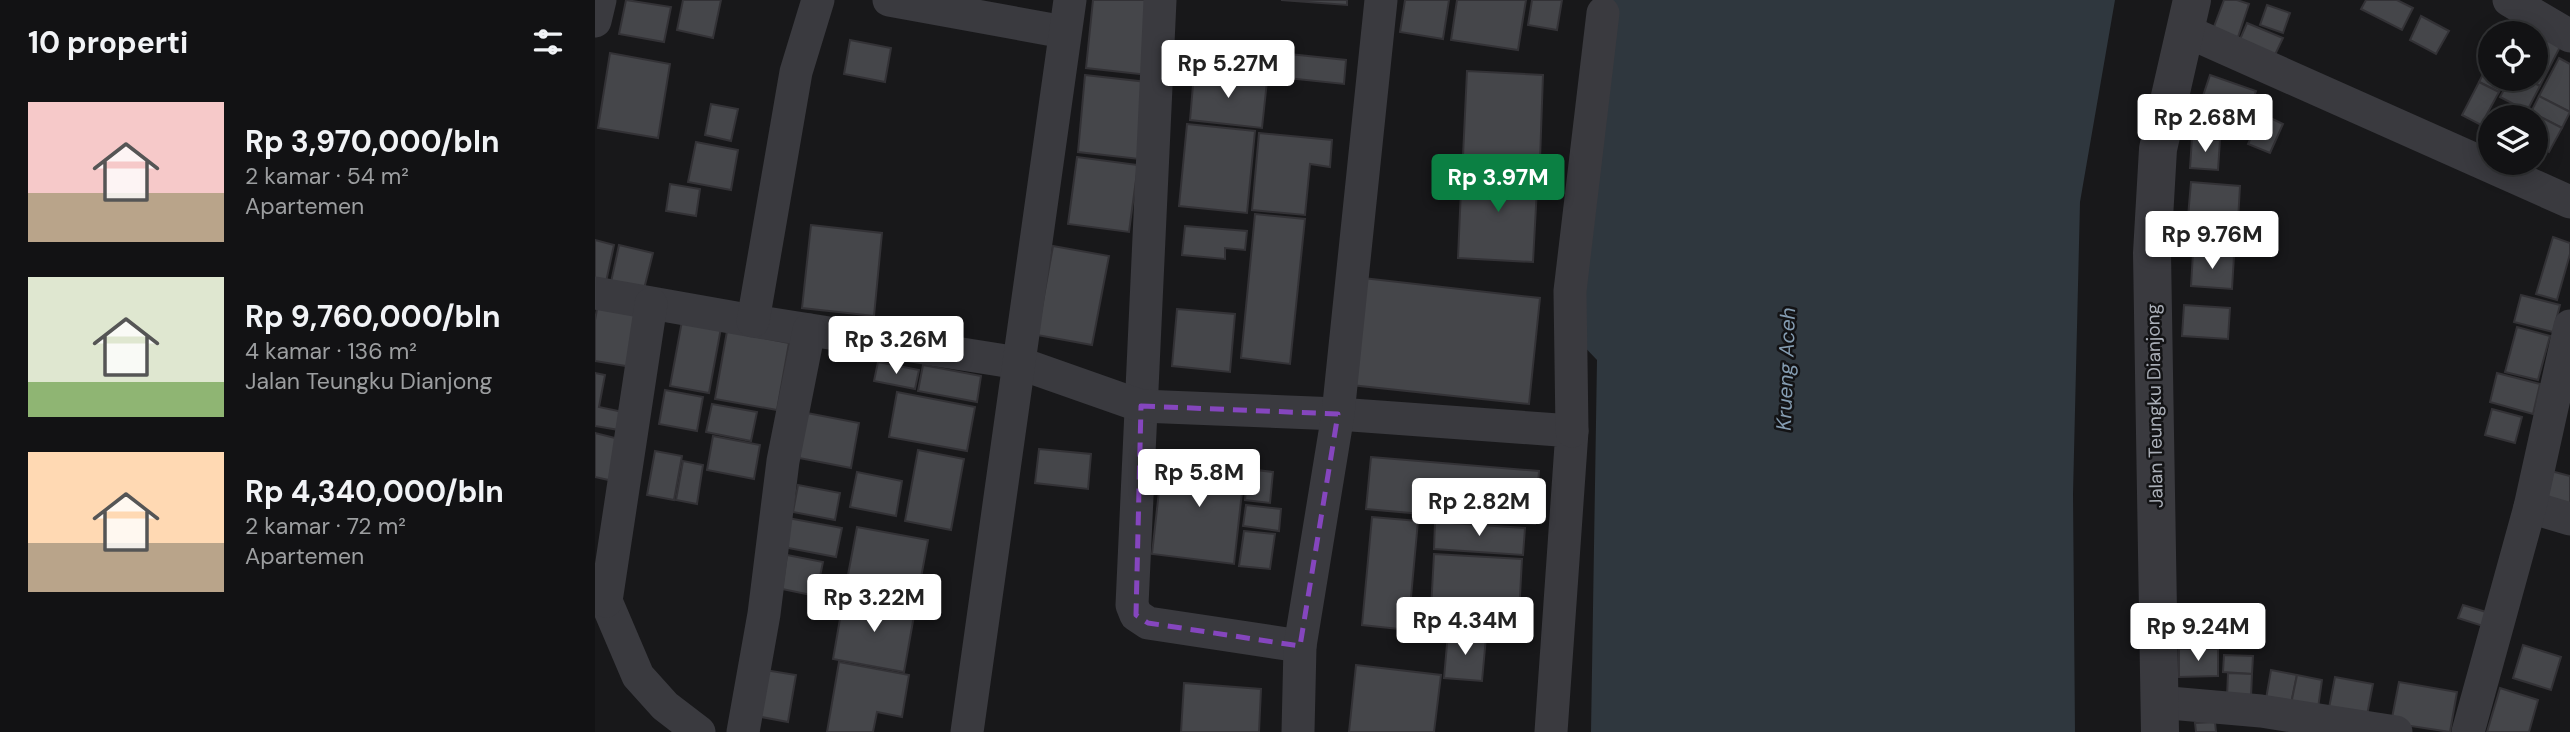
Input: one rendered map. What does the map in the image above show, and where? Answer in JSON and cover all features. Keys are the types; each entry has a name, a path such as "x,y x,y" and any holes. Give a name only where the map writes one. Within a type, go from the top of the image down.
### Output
{"street":[{"path":"595,21 600,0"},
{"path":"753,321 796,72 818,0"},
{"path":"889,0 1064,32"},
{"path":"967,732 1070,0"},
{"path":"1160,0 1132,605 1136,615 1149,623 1300,646"},
{"path":"1298,732 1300,646 1338,414 1381,0"},
{"path":"2509,0 2570,36"},
{"path":"1551,732 1572,431 1570,291 1603,13"},
{"path":"2189,16 2570,202"},
{"name":"Jalan Teungku Dianjong","path":"2159,717 2152,253 2158,149 2189,16"},
{"path":"595,293 1019,363 1141,407 1338,414 1572,431"},
{"path":"650,304 601,593 638,676 665,706 699,732"},
{"path":"2468,732 2530,507 2570,326"},
{"path":"743,732 764,614 783,461 809,330"},
{"path":"2530,507 2570,519"},
{"path":"2159,717 2261,711 2396,732"}],"highlighted area":[{"path":"1141,406 1338,414 1300,646 1148,623 1136,615"}],"water":[{"name":"Krueng Aceh","path":"1612,0 2115,0 2080,202 2073,494 2075,732 1591,732 1597,360 1575,337"}],"building":[{"path":"626,0 671,7 664,42 619,34"},
{"path":"683,0 721,0 713,38 677,30"},
{"path":"1093,0 1156,0 1148,75 1086,68"},
{"path":"1281,0 1347,0 1347,5"},
{"path":"1405,0 1449,0 1443,39 1400,32"},
{"path":"1457,0 1526,0 1518,50 1451,40"},
{"path":"1532,0 1562,0 1557,30 1528,25"},
{"path":"2224,0 2249,4 2237,40 2212,32"},
{"path":"2366,0 2397,0 2413,8 2402,30 2361,9"},
{"path":"2267,5 2290,13 2283,33 2260,25"},
{"path":"2421,16 2449,31 2436,54 2410,40"},
{"path":"2247,23 2283,38 2273,59 2238,44"},
{"path":"850,40 891,48 885,82 844,74"},
{"path":"2548,40 2560,47 2548,70"},
{"path":"1203,45 1346,60 1344,84 1201,69"},
{"path":"610,53 670,64 658,138 598,128"},
{"path":"2559,58 2570,64 2570,112 2539,96 2542,91 2548,91 2548,79"},
{"path":"1467,71 1543,75 1540,160 1463,156"},
{"path":"1194,73 1267,81 1262,128 1190,120"},
{"path":"1085,75 1147,82 1139,159 1078,152"},
{"path":"2210,75 2256,91 2248,113 2203,96"},
{"path":"2478,84 2478,91 2499,92 2492,105 2478,105 2478,123 2462,115"},
{"path":"2503,91 2537,91 2530,105 2515,105 2500,97"},
{"path":"2539,96 2570,112 2562,128 2548,121 2548,105 2534,105"},
{"path":"711,104 738,109 731,141 705,135"},
{"path":"2262,114 2283,124 2270,153 2248,144"},
{"path":"2548,121 2562,128 2548,151"},
{"path":"1187,124 1255,131 1247,213 1179,206"},
{"path":"1259,133 1332,140 1330,167 1310,164 1305,215 1252,210"},
{"path":"2192,138 2220,140 2218,170 2190,168"},
{"path":"696,142 738,150 731,190 688,182"},
{"path":"1077,157 1138,165 1129,232 1068,224"},
{"path":"1462,166 1538,169 1533,262 1458,258"},
{"path":"2191,182 2240,186 2238,221 2188,217"},
{"path":"670,184 700,189 696,216 666,211"},
{"path":"1255,214 1305,219 1290,364 1241,358"},
{"path":"811,225 882,233 874,316 802,308"},
{"path":"1185,226 1247,231 1245,250 1225,248 1225,259 1182,255"},
{"path":"2553,237 2570,243 2570,254 2557,300 2536,294"},
{"path":"595,240 614,245 606,282 595,279"},
{"path":"619,245 653,253 644,289 611,282"},
{"path":"1053,246 1109,256 1092,345 1037,335"},
{"path":"2193,253 2234,256 2232,289 2191,286"},
{"path":"1363,278 1540,298 1529,404 1351,385"},
{"path":"2521,295 2560,305 2553,332 2514,322"},
{"path":"598,304 642,312 632,367 595,361 595,320"},
{"path":"2184,305 2230,308 2228,339 2182,336"},
{"path":"1177,309 1235,314 1230,372 1172,366"},
{"path":"682,321 721,328 709,393 670,386"},
{"path":"2517,327 2550,336 2538,380 2505,372"},
{"path":"727,331 789,343 777,410 715,399"},
{"path":"878,362 919,370 915,389 874,381"},
{"path":"923,365 981,376 977,402 918,391"},
{"path":"595,373 605,375 599,407 623,412 619,430 595,426"},
{"path":"2497,373 2540,384 2533,414 2490,402"},
{"path":"665,390 703,397 697,431 659,424"},
{"path":"897,392 975,407 967,451 889,437"},
{"path":"712,404 757,412 751,441 706,432"},
{"path":"2492,409 2522,417 2515,443 2485,435"},
{"path":"807,413 859,423 851,468 799,458"},
{"path":"595,433 623,440 613,481 595,477"},
{"path":"713,436 760,445 754,479 707,470"},
{"path":"1039,449 1091,454 1088,489 1035,483"},
{"path":"918,450 964,459 951,530 905,521"},
{"path":"655,451 682,456 674,500 647,495"},
{"path":"1163,455 1245,465 1234,564 1152,554"},
{"path":"1371,457 1539,471 1535,524 1366,509"},
{"path":"683,461 703,465 697,504 676,500"},
{"path":"1248,469 1273,472 1270,503 1245,500"},
{"path":"2551,471 2570,476 2570,508 2544,502"},
{"path":"857,472 902,481 896,516 850,507"},
{"path":"798,485 840,493 835,520 793,512"},
{"path":"1246,505 1281,509 1279,531 1243,526"},
{"path":"1372,517 1418,521 1408,630 1362,625"},
{"path":"788,518 842,528 836,557 783,547"},
{"path":"1435,522 1525,528 1523,555 1434,549"},
{"path":"857,527 928,540 915,610 844,596"},
{"path":"1244,531 1275,534 1270,569 1239,566"},
{"path":"1434,554 1522,559 1519,614 1431,609"},
{"path":"787,555 823,562 816,596 782,589"},
{"path":"844,596 915,610 904,672 833,659"},
{"path":"2463,605 2486,612 2483,626 2458,618"},
{"path":"1448,633 1486,637 1482,681 1444,678"},
{"path":"2523,645 2561,657 2551,690 2513,678"},
{"path":"2179,649 2218,649 2218,676 2179,677"},
{"path":"2224,655 2253,656 2252,674 2223,672"},
{"path":"839,662 909,675 902,717 877,712 873,732 827,732"},
{"path":"1356,665 1441,675 1434,732 1349,732"},
{"path":"765,670 796,675 788,722 756,716"},
{"path":"2271,670 2297,675 2291,704 2266,699"},
{"path":"2228,673 2252,674 2251,697 2227,697"},
{"path":"2297,675 2322,680 2318,708 2291,704"},
{"path":"2335,677 2373,684 2367,715 2329,708"},
{"path":"2399,682 2457,692 2450,732 2391,723"},
{"path":"1184,683 1261,689 1259,732 1181,732"},
{"path":"2500,688 2538,700 2529,732 2487,732"},
{"path":"2215,722 2216,732 2196,732 2195,723"}]}
